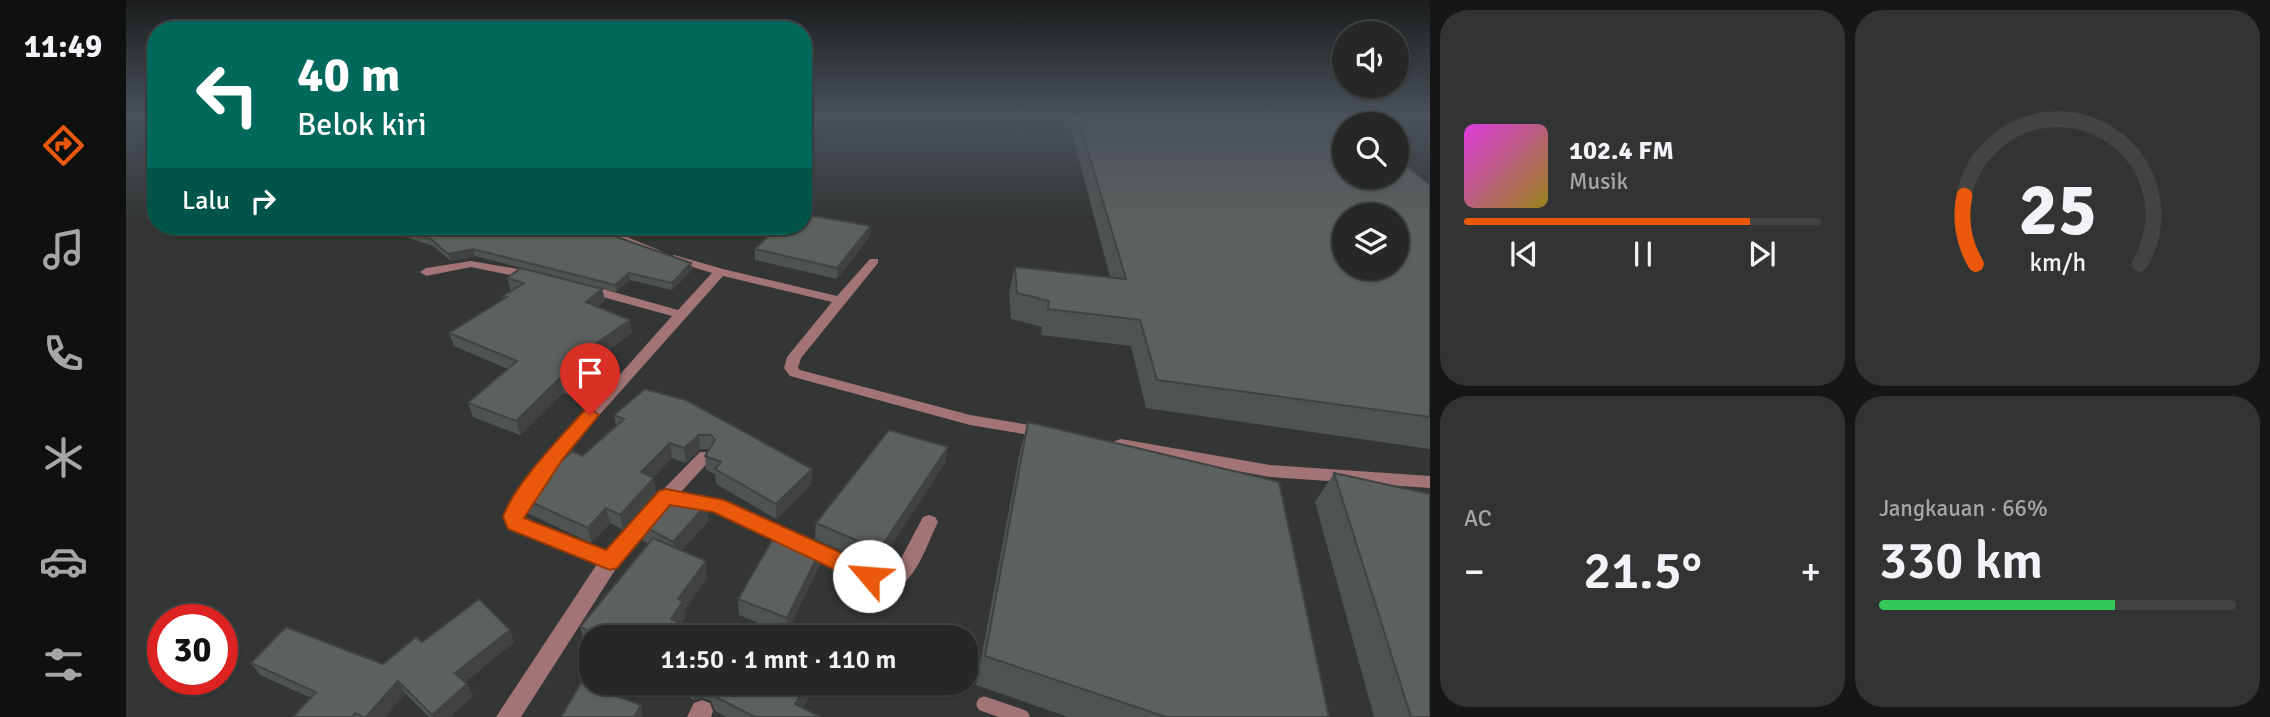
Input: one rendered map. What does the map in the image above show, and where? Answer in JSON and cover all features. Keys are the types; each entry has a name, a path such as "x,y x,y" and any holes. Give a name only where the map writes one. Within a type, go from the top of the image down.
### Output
{"street":[{"path":"614,235 687,263 840,300"},
{"path":"874,261 794,357 791,368 795,373 970,420 1065,436"},
{"path":"426,272 471,264 545,278"},
{"path":"610,561 523,527 515,523 513,517 555,456 679,314 720,272"},
{"path":"568,284 679,314"},
{"path":"1106,443 1270,471 1430,482"},
{"path":"508,717 610,561 666,496 706,456"},
{"path":"666,496 716,505 889,584 905,570 929,522"}],"lane":[{"path":"984,704 1022,717"}],"building":[{"path":"1088,151 1332,151 1332,189 1409,189 1409,168 1430,185 1430,417 1157,380 1140,320 1048,309 1049,301 1017,293 1015,267 1126,279"},
{"path":"812,216 871,226 837,268 755,249 769,235 812,235"},
{"path":"418,235 613,235 691,263 672,283 629,273 615,285 473,249 448,254 431,239"},
{"path":"521,268 602,289 586,302 630,320 572,360 606,370 587,388 559,379 516,421 468,403 517,361 449,333 507,297 503,296 524,283 507,278"},
{"path":"645,389 686,400 812,469 776,504 715,469 721,462 705,456 715,440 711,435 699,435 684,448 670,443 641,472 654,478 620,515 606,508 588,528 522,498 572,451 582,456 624,419 614,415"},
{"path":"1028,422 1279,482 1329,717 1166,717 985,656"},
{"path":"889,430 948,447 879,550 816,523"},
{"path":"1334,473 1430,494 1430,717 1411,717"},
{"path":"669,491 686,494 707,504 673,542 640,524"},
{"path":"777,532 822,547 787,618 738,599"},
{"path":"653,538 706,561 678,599 683,601 671,619 683,625 582,625"},
{"path":"479,599 510,630 455,673 467,684 432,715 398,681 366,717 355,713 352,717 293,717 316,692 251,663 286,627 383,664 416,637 422,642"},
{"path":"579,686 579,695 614,695 641,705 634,717 561,717"},
{"path":"800,695 795,704 819,716 755,717 714,696"}],"route":[{"path":"590,415 555,456 516,510 513,517 515,523 610,561 666,496 716,505 869,576"}]}
